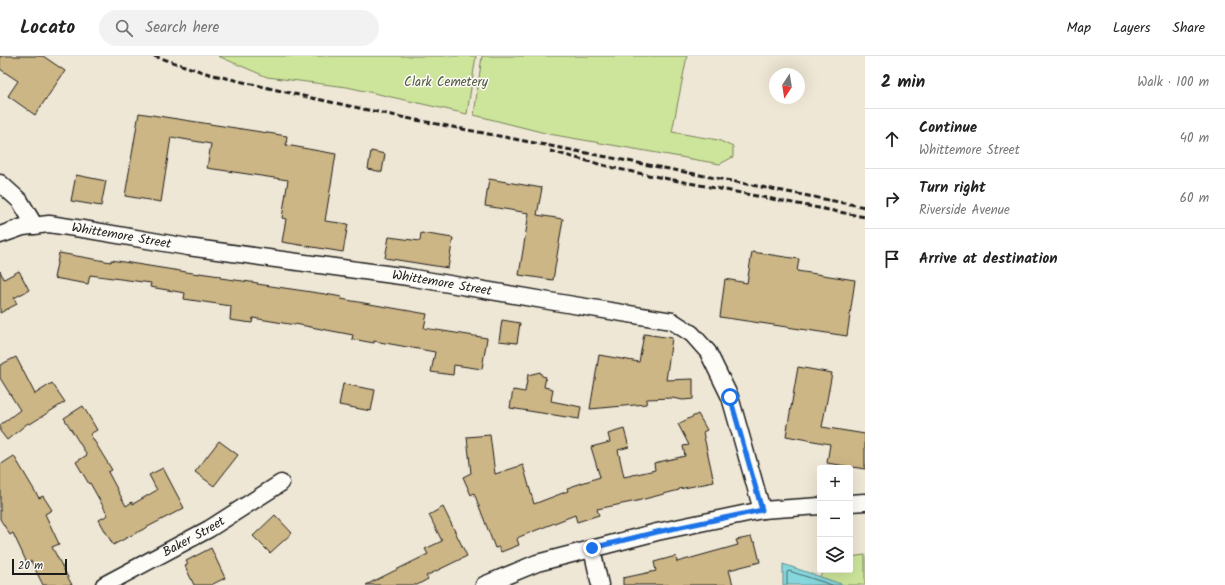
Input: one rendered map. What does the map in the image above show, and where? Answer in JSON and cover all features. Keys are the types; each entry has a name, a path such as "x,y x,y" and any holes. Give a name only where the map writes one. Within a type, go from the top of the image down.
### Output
{"street":[{"path":"0,183 20,201 35,226"},
{"name":"Whittemore Street","path":"0,235 23,227 49,224 188,247 408,277 672,321 692,334 708,352 730,397 762,510"},
{"name":"Baker Street","path":"104,585 209,529 281,483"},
{"path":"853,503 865,502"},
{"path":"484,585 537,563 657,532 762,510 817,506"},
{"path":"592,548 600,585"}],"green space":[{"name":"Clark Cemetery","path":"218,56 476,56 467,114 347,87 267,77"},
{"path":"482,56 687,56 672,132 718,140 733,147 733,157 720,164 549,134 474,115"},
{"path":"865,555 865,585 813,585 823,573 853,573 853,557"}],"water":[{"path":"783,564 844,585 783,585"}],"building":[{"path":"0,56 43,56 65,71 35,115 8,96 18,81 0,69"},
{"path":"139,113 287,136 286,145 336,154 325,221 348,224 343,252 282,242 286,219 282,218 288,180 207,168 211,144 171,137 161,202 125,196"},
{"path":"371,151 385,154 382,172 368,169"},
{"path":"76,175 106,181 101,206 71,201"},
{"path":"489,179 542,188 537,215 563,219 553,280 519,275 529,213 485,206"},
{"path":"421,233 453,238 448,268 385,258 389,237 420,241"},
{"path":"752,252 799,259 797,271 855,280 847,336 720,317 725,279 747,283"},
{"path":"59,253 111,262 111,260 220,276 220,278 325,294 342,297 341,299 427,314 424,328 487,338 482,369 454,365 453,375 431,372 435,352 374,341 374,343 352,339 353,335 295,324 253,318 252,323 230,320 231,306 184,299 185,293 150,287 151,283 90,275 88,284 54,278"},
{"path":"0,271 4,279 19,271 29,290 14,298 17,304 0,313"},
{"path":"502,320 520,323 517,343 499,341"},
{"path":"644,334 672,338 666,380 693,379 693,399 647,399 646,404 590,409 599,355 639,362"},
{"path":"16,357 35,394 52,383 65,402 30,424 28,423 7,440 0,431 0,425 20,410 0,378 0,365"},
{"path":"798,367 832,373 822,427 865,434 865,469 853,467 853,465 827,463 830,444 786,436"},
{"path":"540,372 542,376 546,377 544,387 553,389 551,401 581,407 579,419 510,408 513,390 525,392 528,375"},
{"path":"343,384 375,390 371,411 339,405"},
{"path":"83,406 97,430 90,434 112,470 108,472 126,506 132,502 133,504 157,490 149,475 163,468 184,508 113,545 99,520 108,515 76,462 87,455 64,418"},
{"path":"698,414 707,430 703,432 714,482 597,509 599,515 577,522 575,515 519,537 517,539 519,545 501,552 499,547 495,548 474,493 471,495 463,477 471,473 467,437 490,435 495,474 523,465 534,504 568,491 567,488 600,477 591,447 610,442 608,434 624,429 629,447 618,450 624,477 655,470 654,463 685,456 683,446 689,445 678,424"},
{"path":"219,441 238,455 214,486 195,472"},
{"path":"14,456 39,498 43,496 52,510 45,514 59,544 52,547 72,585 43,585 31,561 27,563 13,533 10,535 0,519 0,465"},
{"path":"443,507 467,556 426,576 428,579 417,585 366,585 428,554 425,549 442,541 429,515"},
{"path":"275,515 292,533 270,553 253,536"},
{"path":"751,537 753,542 755,542 760,562 729,570 733,585 623,585 623,578 656,571 654,562 676,556 677,562 738,545 736,540"},
{"path":"211,548 225,578 211,585 194,585 185,566 188,564 186,561"}],"railway":[{"path":"154,56 209,74 307,97 406,118 865,207"},
{"path":"550,151 614,168 865,217"}],"route":[{"path":"592,548 657,532 762,510 730,397"}]}
